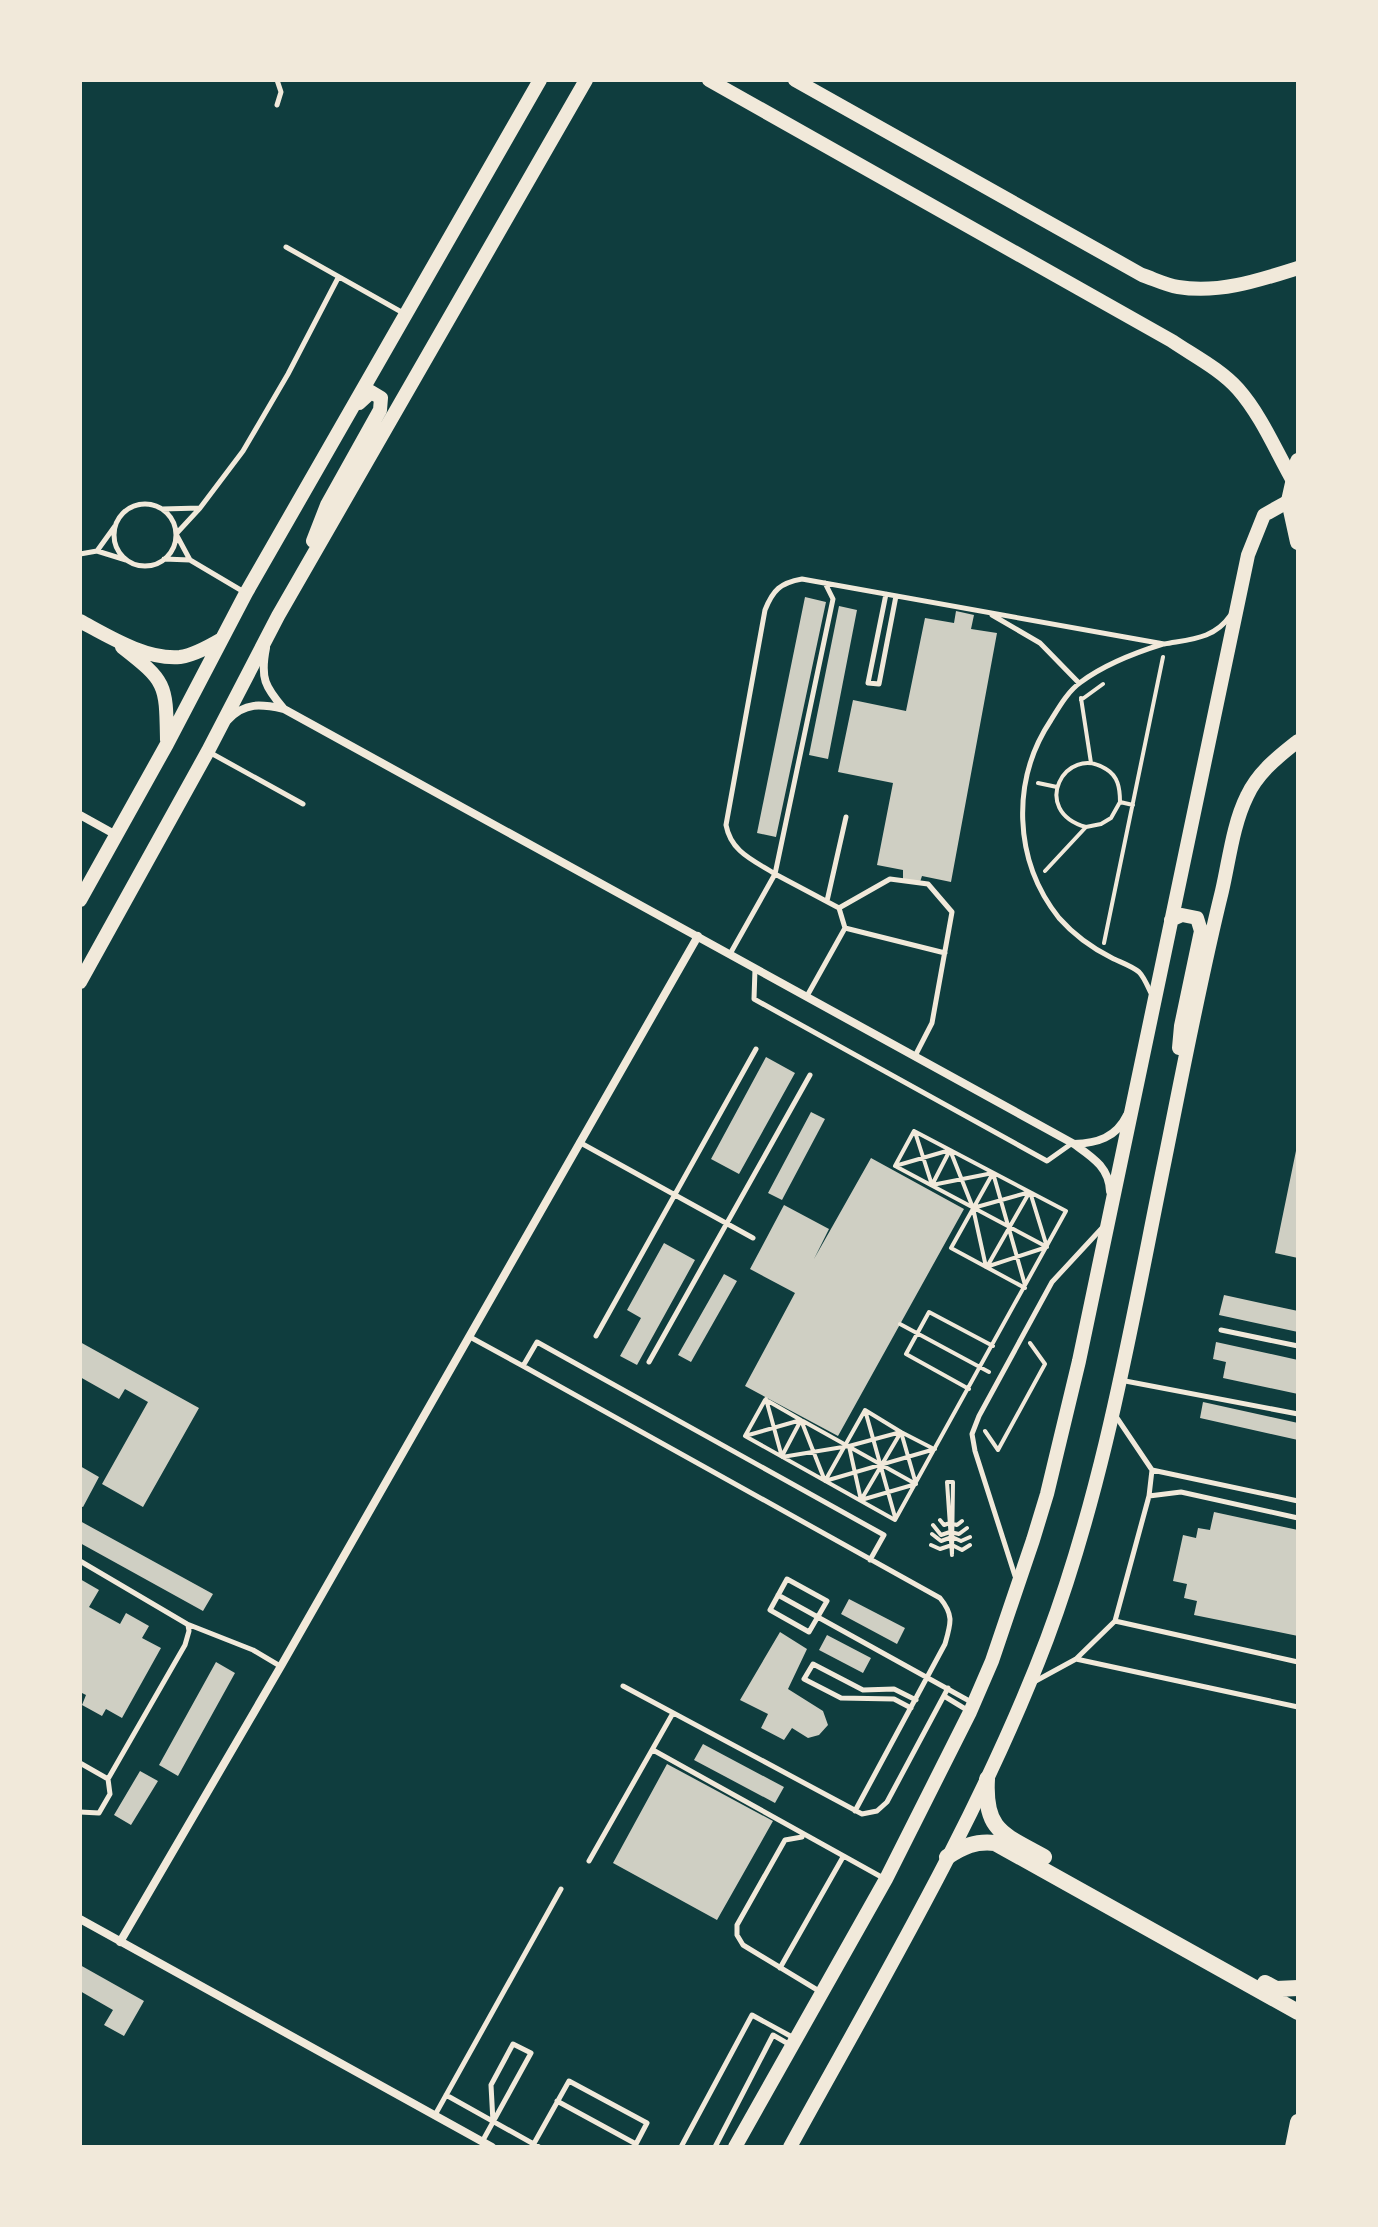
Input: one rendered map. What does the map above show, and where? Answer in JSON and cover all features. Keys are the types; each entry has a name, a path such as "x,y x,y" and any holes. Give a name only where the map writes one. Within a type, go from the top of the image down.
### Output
{"main road":[{"path":"1298,461 1289,501 1298,542"},
{"path":"987,1779 988,1814 1004,1834 1276,1989 1298,1988"},
{"path":"947,1857 977,1842 995,1843 1298,2012"},
{"path":"1293,2147 1298,2122"}],"street":[{"path":"80,900 246,593 540,80"},
{"path":"80,982 216,737 295,586 586,80"},
{"path":"709,80 1172,341 1238,390 1293,481"},
{"path":"795,80 1142,275 1178,287 1211,289 1255,281 1298,268"},
{"path":"295,586 327,505 380,410 381,398 371,392 350,412"},
{"path":"735,2147 886,1879 972,1708 992,1661 1047,1494 1079,1361 1248,555 1264,515 1289,501"},
{"path":"284,709 266,688 263,668 266,650 287,601"},
{"path":"80,621 143,651 179,657 220,640"},
{"path":"105,635 159,679 167,700 167,744"},
{"path":"216,737 230,717 245,706 260,704 284,709 1073,1144 1095,1158 1105,1170 1110,1181 1109,1214"},
{"path":"790,2147 987,1779 1047,1638 1103,1457 1204,964 1247,796 1269,764 1298,741"},
{"path":"80,815 116,835"},
{"path":"1171,920 1182,915 1197,918 1201,931 1181,1026 1173,1121"},
{"path":"120,1942 698,936"},
{"path":"1073,1144 1096,1143 1111,1135 1123,1123 1132,1104"},
{"path":"80,1919 492,2147"}],"lane":[{"path":"277,80 281,92 277,105"},
{"path":"286,247 405,315"},
{"path":"164,559 175,544 176,534 243,451 338,278"},
{"path":"97,551 121,516 139,505 161,509 200,508"},
{"path":"161,509 169,515 190,560"},
{"path":"115,525 115,545 127,561"},
{"path":"80,554 97,551 146,566 164,559 190,560 246,593"},
{"path":"807,996 845,928 839,908 736,850 728,839 726,825 765,610 773,592 784,582 802,579 1164,644"},
{"path":"730,954 775,874 833,599 825,583"},
{"path":"886,594 868,683 879,684 896,596"},
{"path":"1154,1005 1151,992 1139,972 1080,939 1059,918 1042,891 1027,853 1021,818 1025,780 1037,740 1079,683 1128,655 1164,644 1204,637 1221,629 1238,605"},
{"path":"987,612 1040,643 1079,683"},
{"path":"208,751 303,804"},
{"path":"827,901 846,817"},
{"path":"839,908 890,879 928,884 952,912 932,1023 915,1056"},
{"path":"845,928 945,953"},
{"path":"755,968 754,999 1019,1146 1047,1161 1073,1144"},
{"path":"596,1336 756,1049"},
{"path":"649,1362 810,1075"},
{"path":"579,1141 753,1238"},
{"path":"1017,1584 972,1434 1052,1282 1090,1244 1109,1214"},
{"path":"1221,1330 1298,1346"},
{"path":"469,1336 940,1598 950,1610 945,1644 855,1811"},
{"path":"523,1366 537,1342 884,1535 870,1560"},
{"path":"1119,1380 1298,1414"},
{"path":"1028,1685 1076,1659 1115,1621 1149,1496 1152,1470 1112,1411"},
{"path":"1152,1470 1298,1501"},
{"path":"1149,1496 1181,1492 1298,1518"},
{"path":"80,1561 187,1624 253,1650 281,1666"},
{"path":"787,1579 827,1601 818,1617 809,1632 770,1610 787,1579"},
{"path":"778,1595 948,1688 972,1708"},
{"path":"1115,1621 1298,1662"},
{"path":"80,1812 99,1813 110,1794 108,1779 185,1645 189,1631 187,1624"},
{"path":"1076,1659 1298,1707"},
{"path":"911,1708 894,1699 841,1698 804,1679 813,1664 863,1690 894,1689 916,1700"},
{"path":"623,1686 855,1811 870,1814 882,1808 948,1688"},
{"path":"944,1696 972,1708"},
{"path":"589,1861 673,1713"},
{"path":"653,1750 886,1879"},
{"path":"80,1763 108,1779"},
{"path":"807,1837 785,1840 737,1925 737,1935 743,1945 822,1992"},
{"path":"780,1968 843,1857"},
{"path":"435,2115 561,1889"},
{"path":"681,2147 752,2015 794,2042"},
{"path":"715,2147 773,2035 794,2042"},
{"path":"482,2142 531,2053 513,2044 491,2085 493,2122"},
{"path":"446,2095 535,2146 557,2101 569,2081 647,2123 636,2144 557,2101"}],"path":[{"path":"1092,933 1105,941 1162,659 1151,662"},
{"path":"1091,763 1082,700 1109,681"},
{"path":"1091,763 1111,772 1117,781 1120,802 1111,818 1086,827 1066,818 1056,798 1057,787 1060,779 1073,767 1091,763"},
{"path":"1034,793 1035,782 1057,787"},
{"path":"1120,802 1133,805"},
{"path":"1042,856 1047,870 1086,827"},
{"path":"895,1520 1066,1211 914,1131"},
{"path":"914,1131 932,1185"},
{"path":"895,1166 914,1131"},
{"path":"895,1166 950,1150"},
{"path":"950,1150 973,1208 986,1267"},
{"path":"932,1185 950,1150"},
{"path":"895,1166 1047,1247"},
{"path":"932,1185 993,1173"},
{"path":"993,1173 1025,1288"},
{"path":"993,1173 951,1248 1025,1288"},
{"path":"973,1208 1030,1192"},
{"path":"986,1267 1030,1192"},
{"path":"1030,1192 1047,1247"},
{"path":"986,1267 1047,1247"},
{"path":"969,1389 906,1354 917,1333 929,1312 993,1346"},
{"path":"900,1324 1000,1379"},
{"path":"983,1438 982,1425 998,1450 1045,1364 1028,1341"},
{"path":"766,1399 916,1484"},
{"path":"766,1399 782,1457"},
{"path":"745,1436 766,1399"},
{"path":"865,1410 935,1449"},
{"path":"865,1410 895,1520"},
{"path":"825,1481 865,1410"},
{"path":"745,1436 801,1420"},
{"path":"801,1420 825,1481"},
{"path":"782,1457 801,1420"},
{"path":"782,1457 901,1432"},
{"path":"901,1432 916,1484"},
{"path":"861,1500 901,1432"},
{"path":"745,1436 895,1520"},
{"path":"848,1445 861,1500"},
{"path":"825,1481 935,1449"},
{"path":"947,1482 953,1482 952,1555 950,1523 947,1482"},
{"path":"861,1500 916,1484"},
{"path":"940,1520 944,1525 957,1525 962,1521"},
{"path":"933,1525 941,1535 950,1532 959,1534 967,1528"},
{"path":"932,1534 941,1541 952,1537 961,1541 970,1537"},
{"path":"931,1545 940,1549 952,1545 962,1550 970,1545"}],"building":[{"path":"805,597 826,602 776,837 757,833"},
{"path":"839,606 857,610 828,759 809,755"},
{"path":"956,611 974,615 971,629 997,633 951,882 922,876 920,882 903,879 903,870 877,865 893,783 838,772 853,700 906,711 925,618 954,623"},
{"path":"766,1057 795,1073 739,1174 711,1159"},
{"path":"811,1112 825,1119 782,1200 768,1193"},
{"path":"1298,1146 1298,1258 1275,1253"},
{"path":"871,1158 964,1209 838,1436 745,1386 795,1293 750,1269 784,1205 829,1229 814,1259"},
{"path":"664,1243 695,1260 637,1365 620,1356 641,1318 627,1310"},
{"path":"724,1274 737,1281 691,1362 678,1355"},
{"path":"1224,1295 1298,1311 1298,1332 1219,1315"},
{"path":"80,1342 199,1408 143,1507 102,1484 148,1402 125,1389 119,1399 80,1377"},
{"path":"1216,1342 1298,1360 1298,1394 1223,1378 1226,1362 1213,1359"},
{"path":"1203,1402 1298,1423 1298,1440 1200,1418"},
{"path":"80,1466 99,1477 83,1507 80,1506"},
{"path":"1214,1512 1298,1530 1298,1636 1194,1615 1197,1601 1184,1598 1187,1584 1173,1581 1183,1535 1196,1538 1198,1528 1210,1530"},
{"path":"80,1521 213,1594 203,1611 80,1543"},
{"path":"80,1579 99,1590 89,1607 120,1624 126,1613 149,1626 142,1638 161,1648 122,1718 106,1709 102,1716 82,1705 86,1695 80,1692"},
{"path":"849,1599 905,1628 897,1644 841,1614"},
{"path":"780,1632 807,1649 788,1689 823,1711 828,1725 819,1735 808,1738 792,1728 784,1740 761,1728 768,1714 740,1700"},
{"path":"827,1635 871,1658 863,1673 819,1650"},
{"path":"216,1662 235,1673 178,1776 159,1765"},
{"path":"703,1744 784,1787 775,1803 694,1760"},
{"path":"667,1764 773,1821 717,1920 613,1863"},
{"path":"140,1771 158,1781 131,1825 114,1815"},
{"path":"80,1965 144,2001 124,2036 104,2025 113,2010 80,1991"}]}
